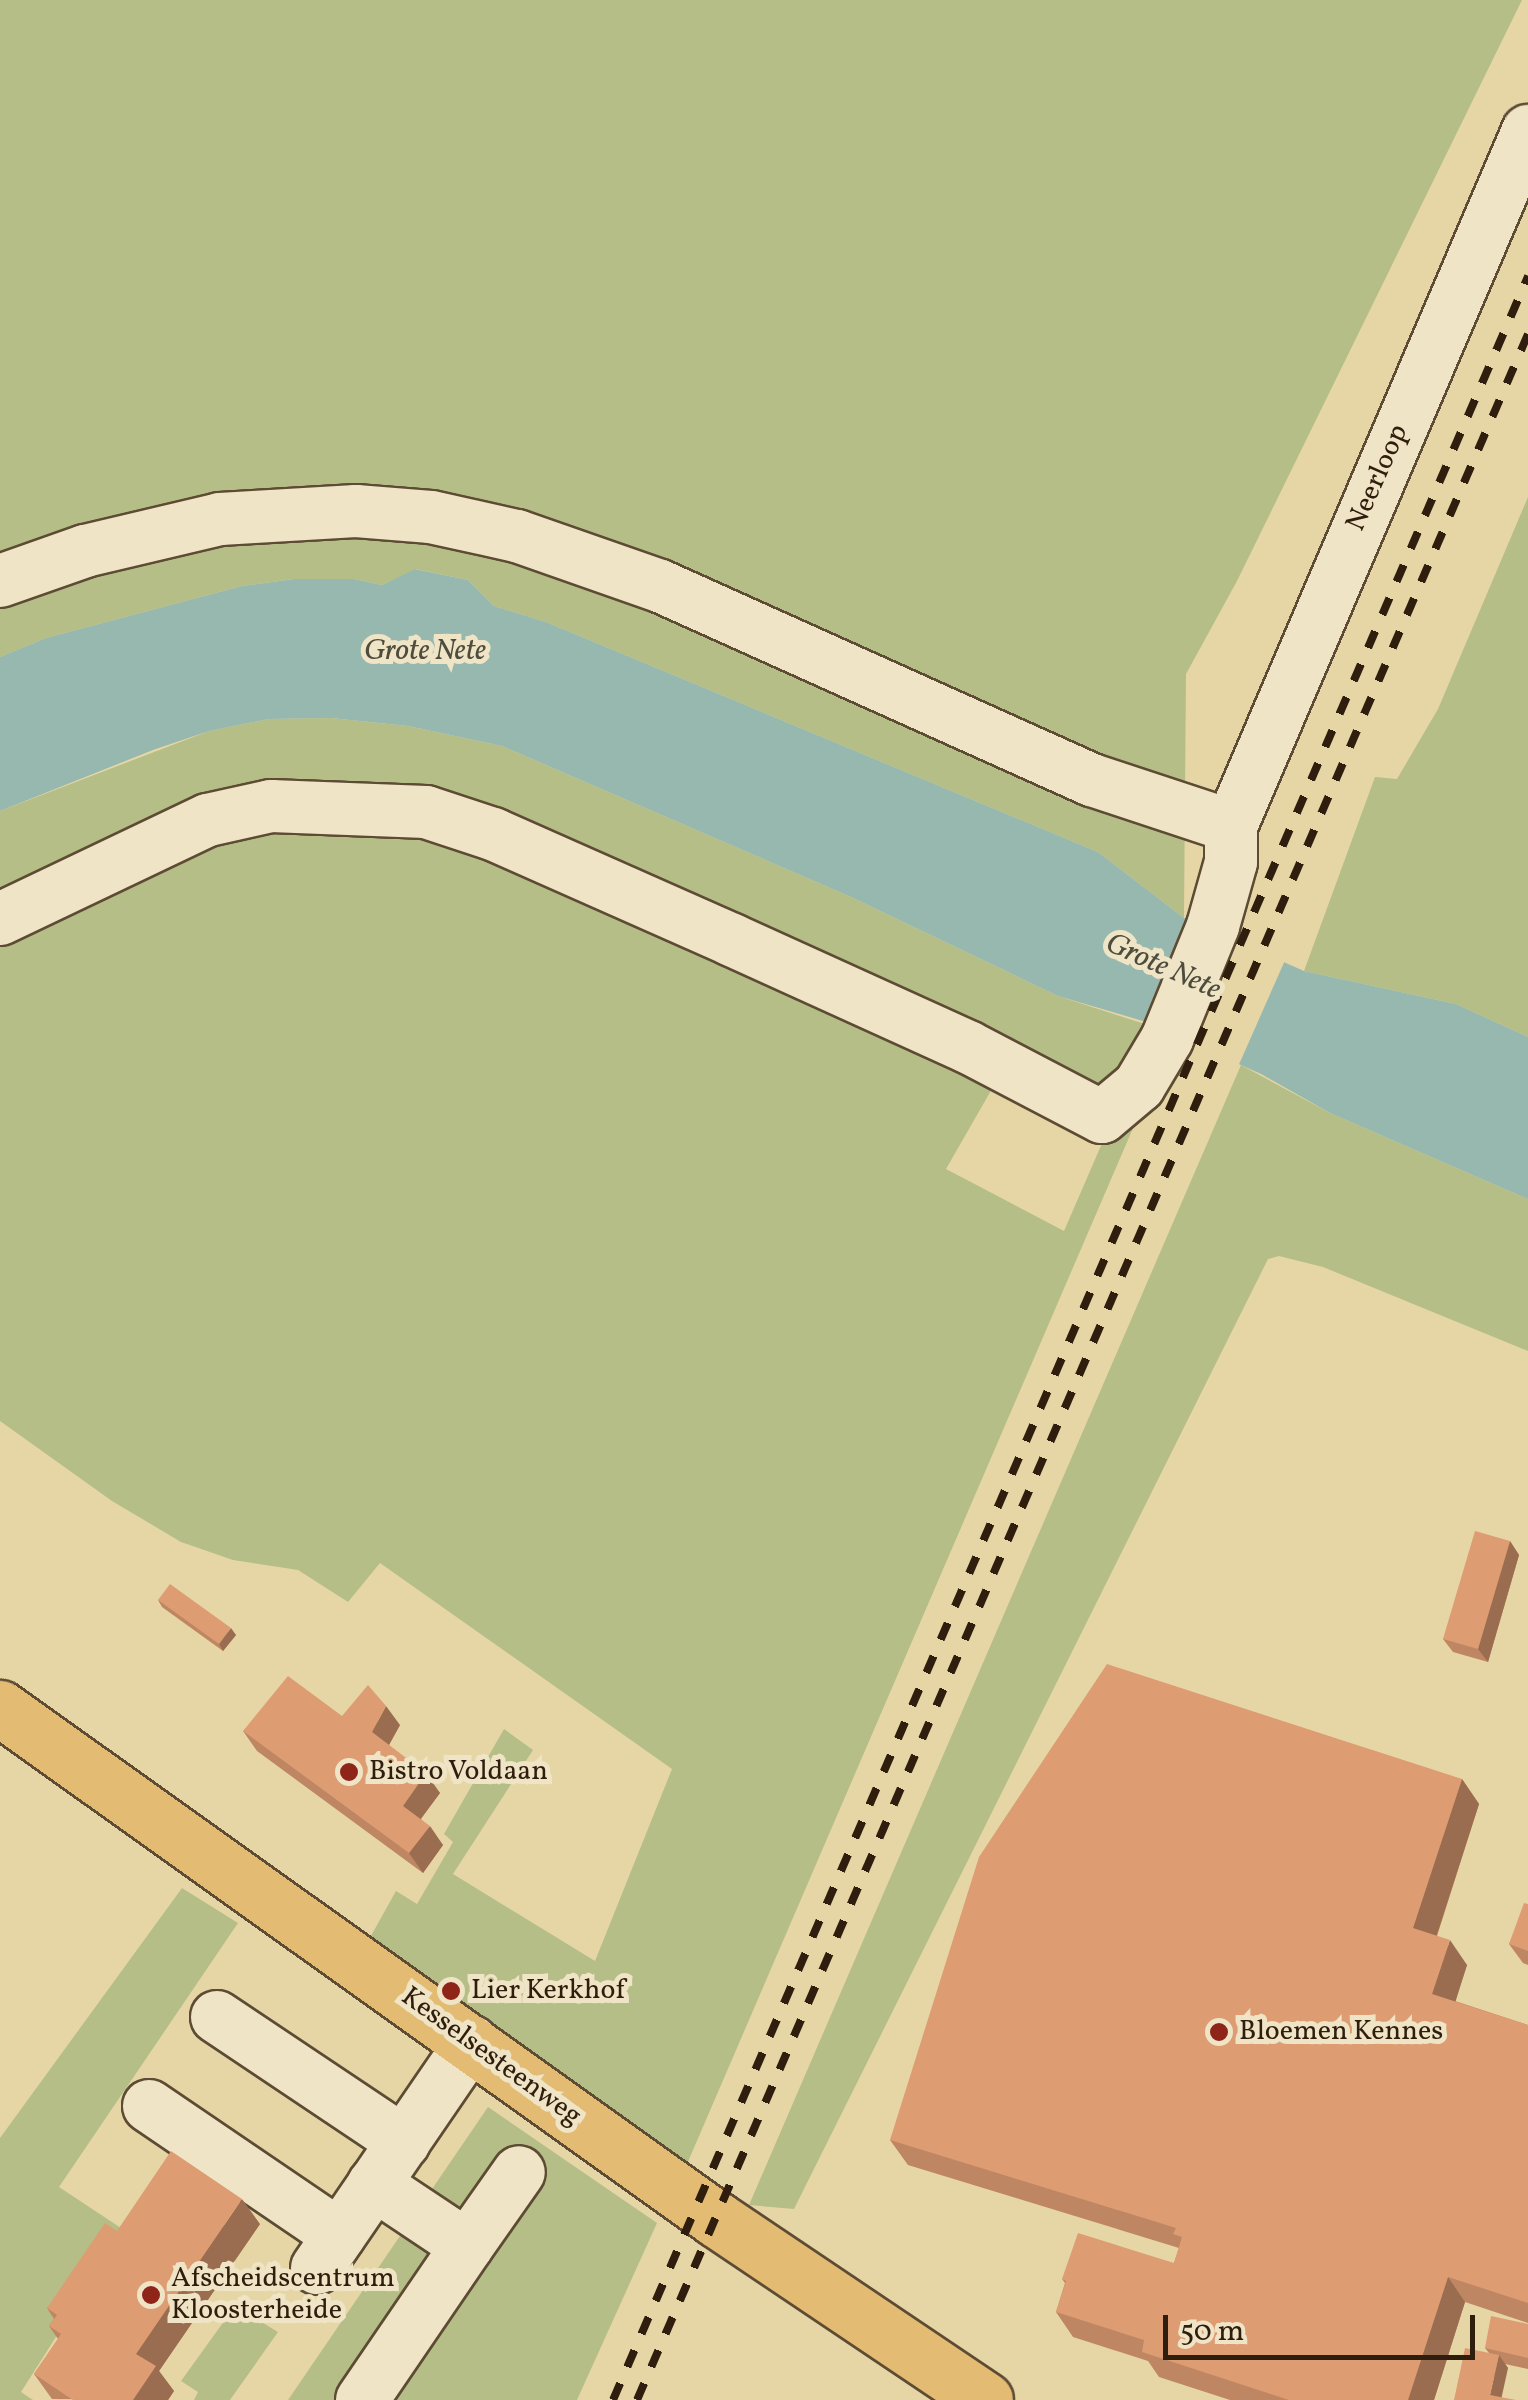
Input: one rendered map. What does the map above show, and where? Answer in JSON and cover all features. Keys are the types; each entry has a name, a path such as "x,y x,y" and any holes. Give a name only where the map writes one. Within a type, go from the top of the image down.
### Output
{"main road":[{"name":"Kesselsesteenweg","path":"0,1708 716,2219 985,2400"}],"street":[{"name":"Neerloop","path":"0,919 208,820 270,806 426,812 493,834 768,957 968,1048 1102,1117 1139,1086 1167,1039 1212,926 1231,862 1231,826 1528,131"},
{"path":"0,581 86,550 220,519 356,512 431,517 517,536 660,586 1092,780 1231,826"},
{"path":"217,2017 404,2142"},
{"path":"149,2106 328,2252 472,2042"},
{"path":"362,2400 520,2172"},
{"path":"374,2184 467,2246"}],"green space":[{"path":"0,0 1522,0 1237,581 1186,674 1184,918 1098,852 546,622 494,606 468,580 416,569 382,585 354,579 294,579 242,586 46,638 0,657"},
{"path":"1528,497 1528,1037 1456,1004 1304,971 1375,777 1397,779 1438,709"},
{"path":"331,718 408,726 502,746 851,897 1058,996 1157,1028 1108,1092 1012,1054 946,1169 1064,1231 1103,1141 1171,1040 687,2164 367,1943 396,1891 417,1904 453,1842 444,1834 504,1729 533,1750 453,1874 595,1961 672,1769 380,1563 348,1602 298,1570 233,1560 181,1542 112,1501 0,1421 0,811 209,731 269,719"},
{"path":"1241,1065 1330,1113 1528,1199 1528,1351 1323,1267 1279,1256 1268,1259 794,2209 749,2205"},
{"path":"182,1888 238,1923 59,2187 124,2230 21,2392 33,2400 0,2400 0,2138"},
{"path":"488,2107 657,2223 577,2400 288,2400"},
{"path":"235,2306 278,2332 230,2400 194,2400 198,2392 181,2381"}],"water":[{"name":"Grote Nete","path":"415,569 468,580 494,606 546,622 1098,852 1184,918 1304,971 1456,1004 1528,1037 1528,1199 1330,1113 1261,1074 1143,1021 1058,996 851,897 502,746 408,726 331,718 269,719 209,731 153,750 0,811 0,657 46,638 242,586 294,579 354,579 382,585"}],"pier":[{"path":"1204,922 1286,958 1237,1069 1156,1032"}],"building":[{"path":"1475,1531 1510,1541 1478,1649 1443,1639"},
{"path":"170,1584 231,1628 219,1644 158,1600"},
{"name":"Bloemen Kennes","path":"1107,1664 1462,1779 1413,1928 1450,1940 1432,1994 1528,2025 1528,2303 1448,2277 1408,2400 1289,2400 1142,2352 1144,2340 1056,2312 1066,2281 1062,2279 1078,2233 1174,2263 1182,2237 1173,2234 1176,2228 890,2140 979,1857"},
{"name":"Bistro Voldaan","path":"288,1676 342,1716 368,1685 386,1706 372,1732 426,1773 403,1806 430,1826 409,1853 243,1731"},
{"path":"1524,1903 1528,1904 1528,1951 1509,1944"},
{"name":"Afscheidscentrum Kloosterheide","path":"171,2151 242,2199 136,2354 156,2366 133,2400 73,2400 34,2374 61,2334 49,2326 57,2315 47,2308 105,2223 117,2231"},
{"path":"1491,2316 1528,2324 1528,2358 1485,2348"},
{"path":"1465,2348 1499,2355 1490,2395 1516,2400 1454,2400"}],"railway":[{"path":"613,2400 1528,276"},
{"path":"637,2400 1528,334"}],"place":[{"name":"Bistro Voldaan","path":"349,1772"},
{"name":"Lier Kerkhof","path":"451,1991"},
{"name":"Bloemen Kennes","path":"1219,2032"},
{"name":"Afscheidscentrum Kloosterheide","path":"151,2295"}]}
